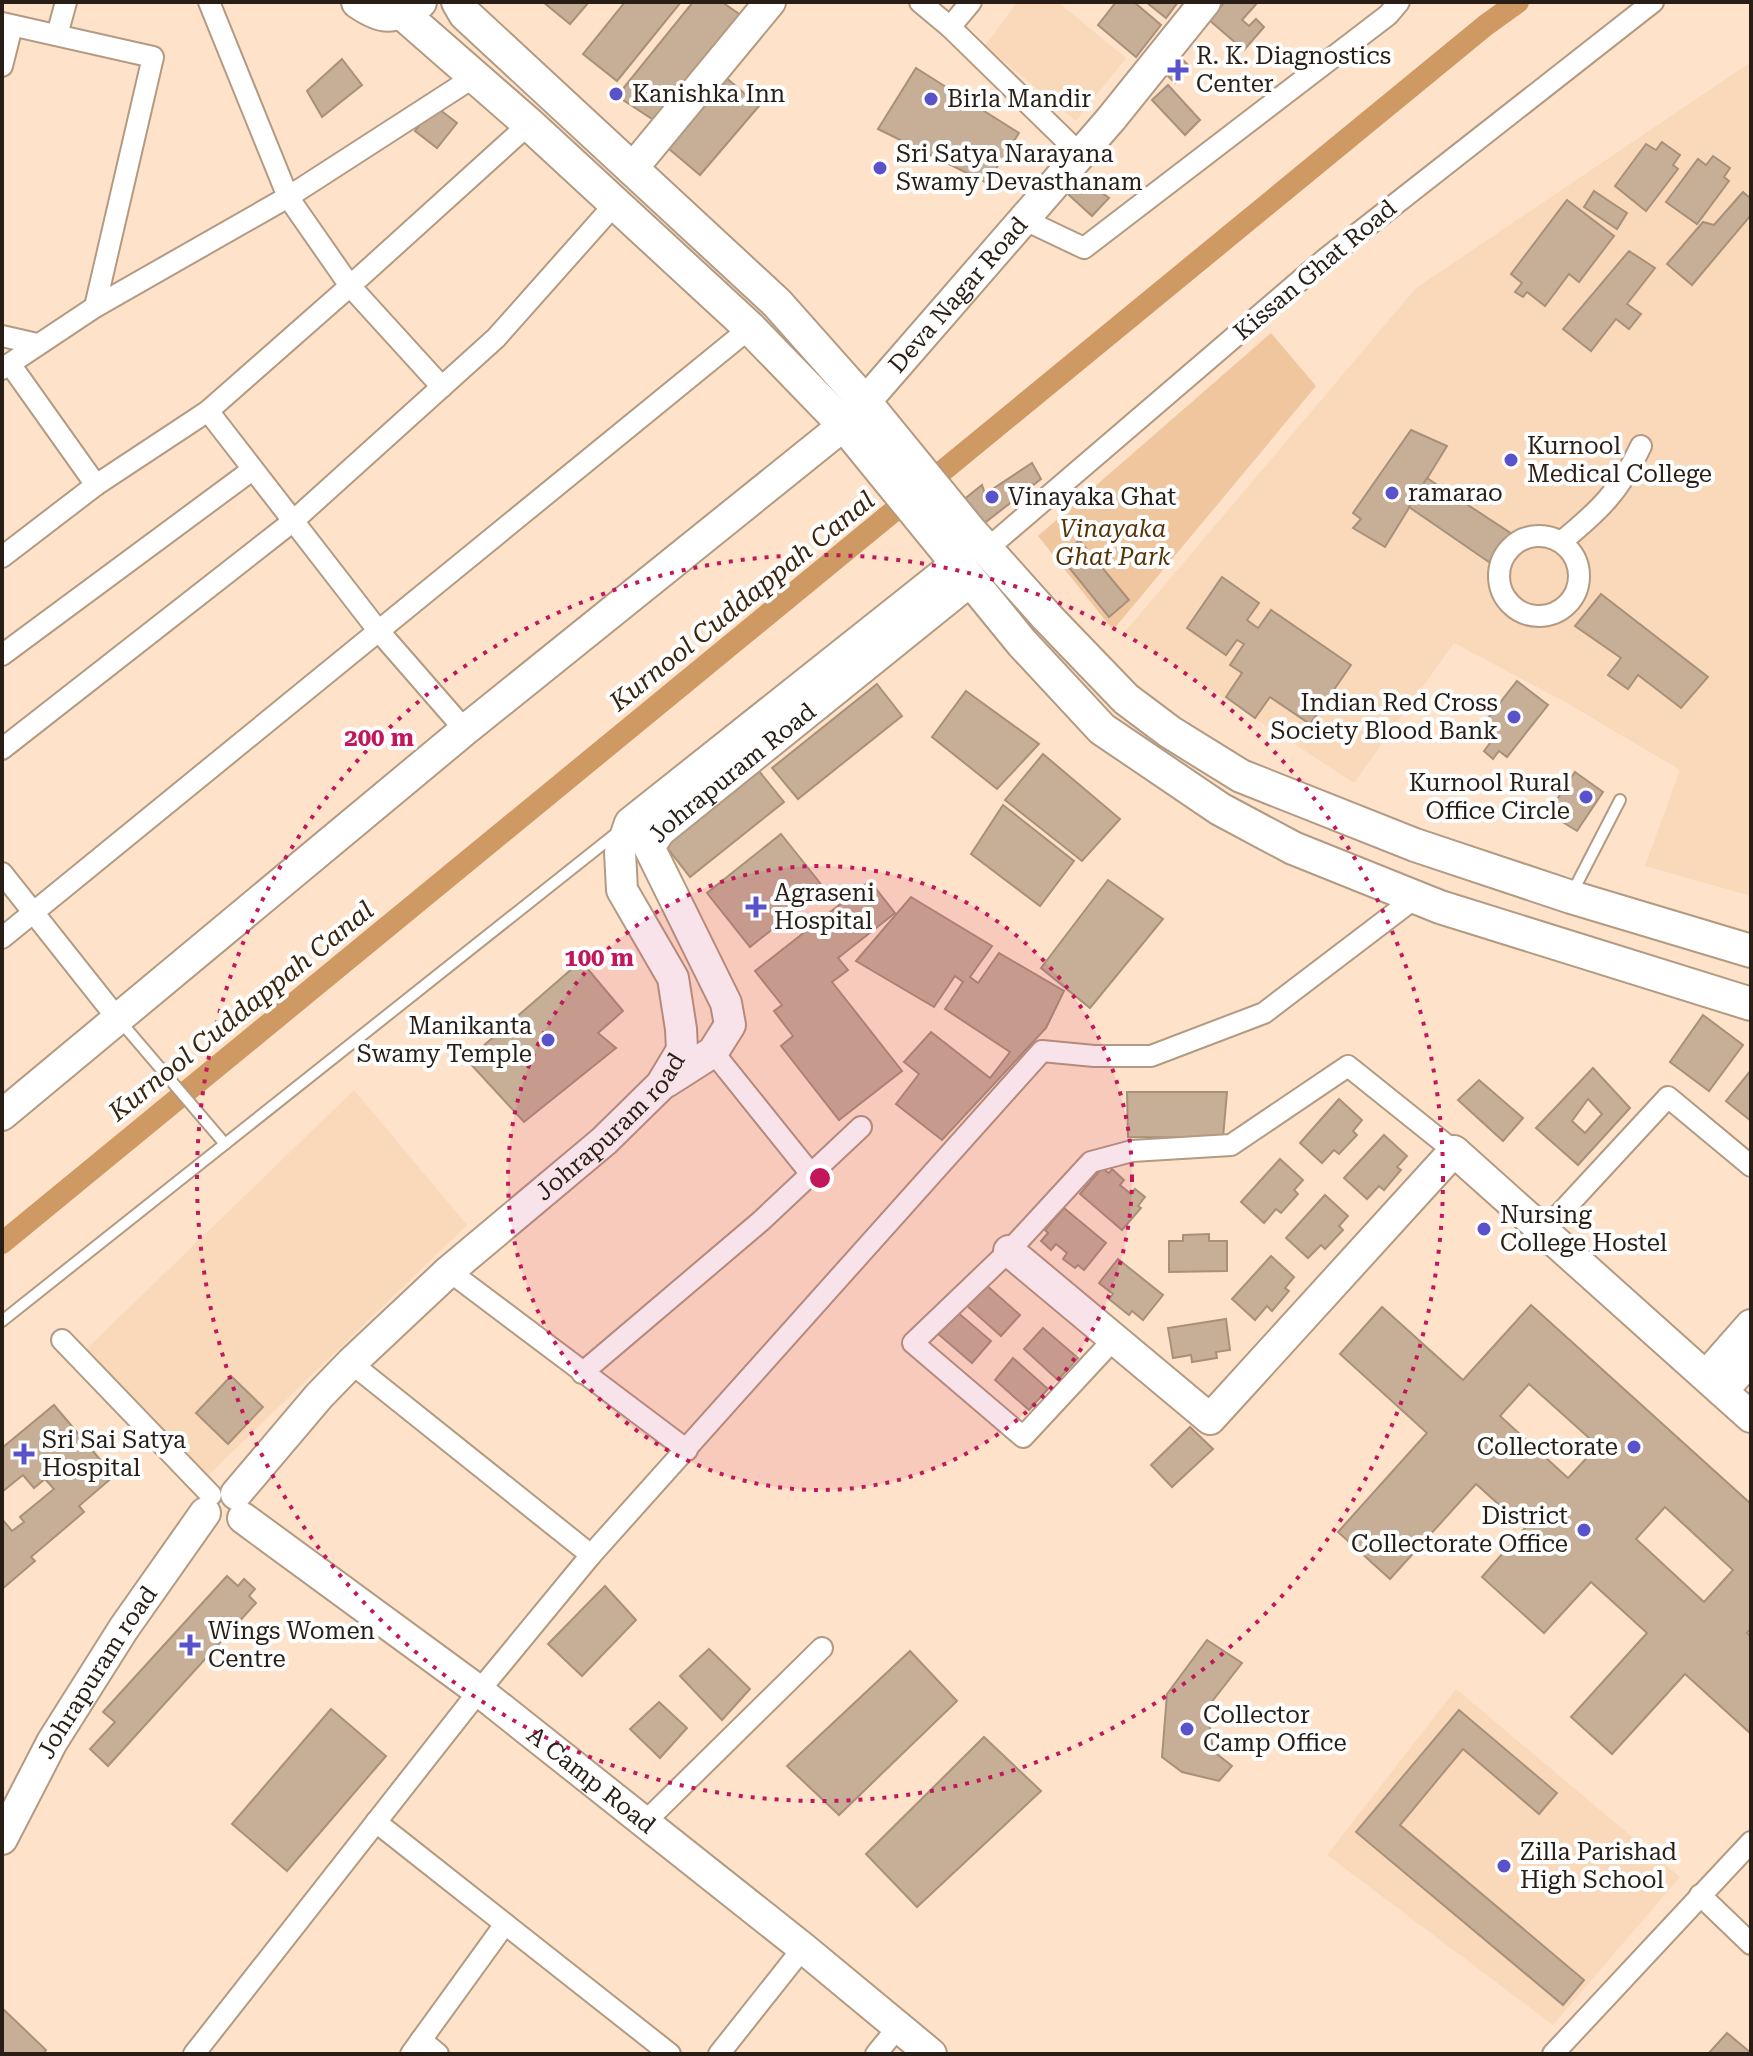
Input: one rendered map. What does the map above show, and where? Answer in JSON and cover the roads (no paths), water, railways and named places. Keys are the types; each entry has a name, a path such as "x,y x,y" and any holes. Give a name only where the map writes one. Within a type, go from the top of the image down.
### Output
{"main road":[{"path":"358,2 383,16 411,8 474,77 750,328 854,413 1126,699 1170,732 1241,776 1415,845 1571,897 1693,931 1751,951"},
{"path":"458,2 465,14 777,303 956,564 1022,643 1102,729 1220,809 1293,848 1415,898 1751,1004"}],"street":[{"path":"57,35 66,2"},
{"path":"209,2 288,197 350,286 442,387"},
{"path":"632,169 770,2"},
{"path":"920,2 950,27 1081,155"},
{"path":"950,27 971,2"},
{"name":"Deva Nagar Road","path":"2,1115 465,730 854,413 1081,155 1205,2"},
{"path":"1025,220 1084,248 1388,15 1399,2"},
{"name":"Kissan Ghat Road","path":"979,541 1324,260 1653,2"},
{"path":"2,66 7,24 153,57 95,307"},
{"path":"96,485 6,366 95,307 288,197 474,77"},
{"path":"2,557 96,485 208,411 529,124"},
{"path":"2,749 292,522 496,338 615,204"},
{"path":"2,938 377,629 750,328"},
{"path":"2,336 37,344"},
{"path":"208,411 377,629 465,730"},
{"path":"1561,542 1612,497 1630,471 1641,446"},
{"path":"2,655 252,470"},
{"path":"1541,536 1561,542 1577,563 1577,589 1571,601 1561,610 1548,615 1522,613 1503,595 1499,582 1503,557 1511,547 1531,537 1541,536"},
{"name":"Johrapuram road","path":"2,1839 52,1742 124,1628 224,1505 319,1396 449,1271 604,1141 661,1085 682,1050 681,1029 673,978 622,890 620,852 630,823 956,564"},
{"name":"Johrapuram Road","path":"661,1085 713,1052 730,1025 726,1003 649,847 660,831 956,564"},
{"path":"2,873 117,1018"},
{"path":"202,2051 376,1822 591,1555 1042,1051 1094,1056 1151,1056 1264,1013 1415,898"},
{"path":"713,1052 811,1174"},
{"path":"1114,1339 1023,1437 913,1343 1009,1251 1091,1162 1132,1151 1231,1145 1348,1066 1454,1151 1751,1417"},
{"path":"1544,1231 1668,1097 1751,1166"},
{"path":"582,1373 761,1221 861,1127"},
{"path":"1009,1251 1210,1419 1454,1151"},
{"path":"449,1271 687,1450"},
{"path":"1715,1383 1751,1325"},
{"path":"62,1340 224,1505"},
{"path":"1715,1383 1751,1359"},
{"path":"351,1363 591,1555"},
{"name":"A Camp Road","path":"224,1505 479,1691 803,1948 931,2054"},
{"path":"644,1823 822,1648"},
{"path":"376,1822 670,2054"},
{"path":"1553,2054 1751,1842"},
{"path":"1700,1895 1751,1944"},
{"path":"438,2054 416,2047 505,1924"},
{"path":"719,2054 803,1948"},
{"path":"876,2054 899,2026"}],"lane":[{"path":"1571,897 1620,800"},
{"path":"2,1321 630,823"},
{"path":"117,1018 225,1144"}],"waterway":[{"name":"Kurnool Cuddappah Canal","path":"2,1243 1486,25 1518,2"}],"place":[{"name":"R. K. Diagnostics Center","path":"1178,70"},
{"name":"Kanishka Inn","path":"616,94"},
{"name":"Birla Mandir","path":"931,99"},
{"name":"Sri Satya Narayana Swamy Devasthanam","path":"880,168"},
{"name":"Kurnool Medical College","path":"1511,460"},
{"name":"ramarao","path":"1392,493"},
{"name":"Vinayaka Ghat","path":"992,497"},
{"name":"Indian Red Cross Society Blood Bank","path":"1514,717"},
{"name":"Kurnool Rural Office Circle","path":"1586,797"},
{"name":"Agraseni Hospital","path":"756,907"},
{"name":"Manikanta Swamy Temple","path":"548,1040"},
{"name":"Nursing College Hostel","path":"1484,1229"},
{"name":"Collectorate","path":"1634,1447"},
{"name":"Sri Sai Satya Hospital","path":"24,1454"},
{"name":"District Collectorate Office","path":"1584,1530"},
{"name":"Wings Women Centre","path":"190,1645"},
{"name":"Collector Camp Office","path":"1187,1729"},
{"name":"Zilla Parishad High School","path":"1504,1866"}],"park label":[{"name":"Vinayaka Ghat Park","path":"1113,543"}]}
